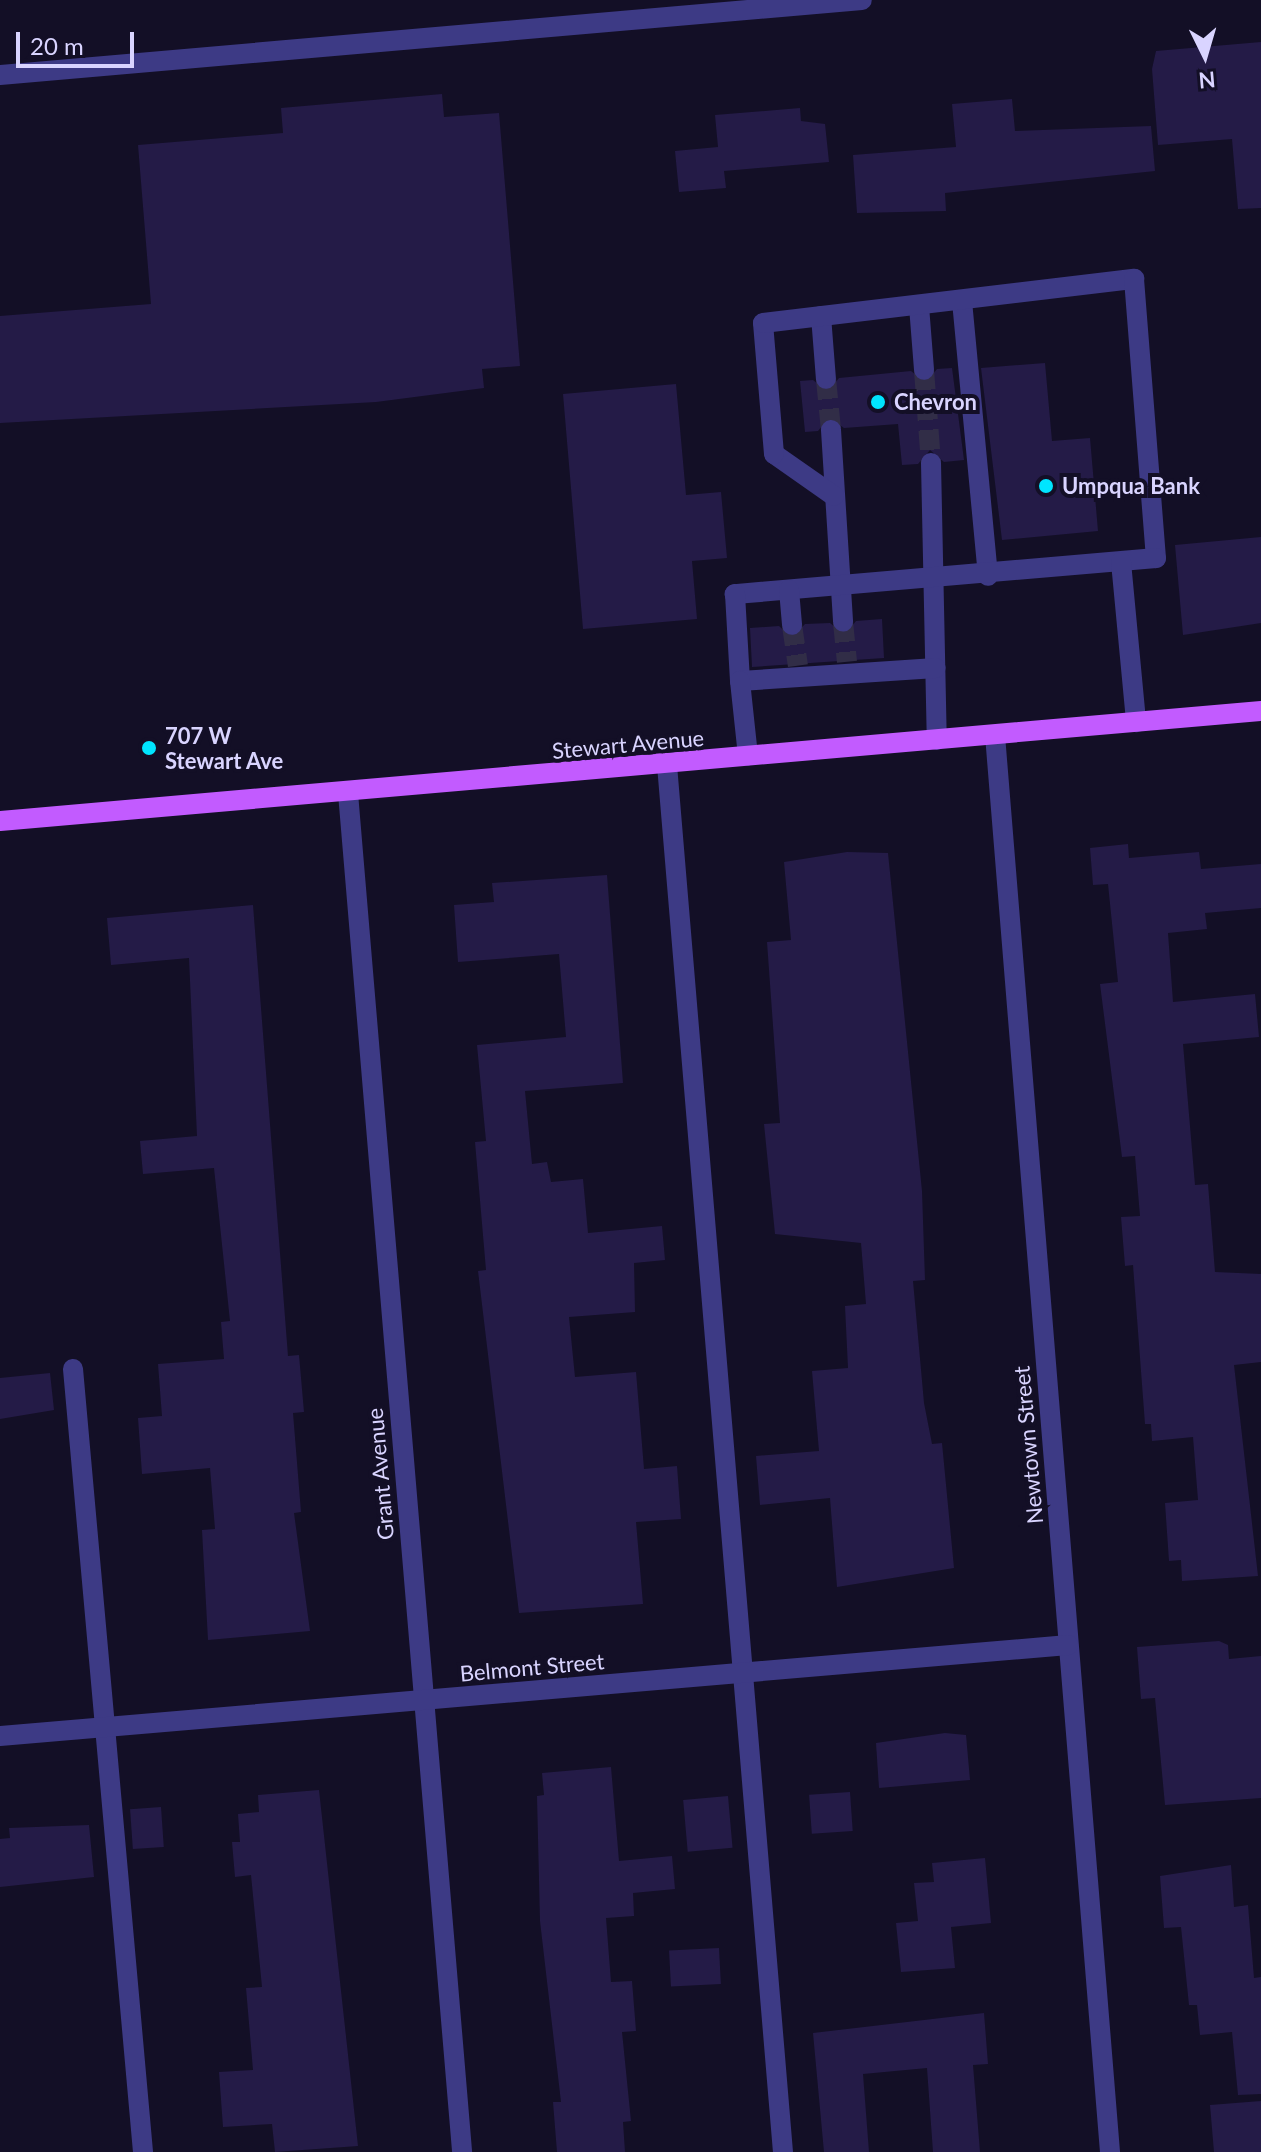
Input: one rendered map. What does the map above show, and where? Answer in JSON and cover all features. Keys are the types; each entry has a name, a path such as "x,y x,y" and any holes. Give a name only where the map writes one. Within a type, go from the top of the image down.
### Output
{"main road":[{"name":"Stewart Avenue","path":"0,821 1261,711"}],"street":[{"path":"0,75 862,0"},
{"path":"748,756 735,594 933,581 1156,558 1134,279 763,323 774,454 834,496"},
{"path":"962,301 988,576"},
{"path":"919,306 924,370"},
{"path":"821,316 826,379"},
{"path":"831,430 843,622"},
{"path":"931,463 937,740"},
{"path":"1121,562 1136,722"},
{"path":"789,590 792,625"},
{"path":"740,681 847,668 936,668"},
{"name":"Newtown Street","path":"995,735 1110,2152"},
{"path":"667,765 783,2152"},
{"name":"Grant Avenue","path":"348,793 462,2152"},
{"path":"73,1369 108,1726 143,2152"},
{"name":"Belmont Street","path":"0,1736 1068,1645"}],"building":[{"path":"1261,42 1261,208 1238,209 1232,139 1158,145 1152,69 1156,51"},
{"path":"442,94 444,117 499,113 520,366 482,369 484,388 376,402 0,423 0,316 151,304 138,145 283,133 281,108"},
{"path":"1012,99 1015,131 1151,126 1155,171 945,193 946,211 857,213 853,155 956,147 952,104"},
{"path":"800,108 801,121 825,124 829,162 724,171 726,188 679,192 675,151 718,147 715,115"},
{"name":"Umpqua Bank","path":"1045,363 1052,441 1090,438 1098,531 1002,540 981,368"},
{"name":"Chevron","path":"952,368 964,460 944,462 930,450 918,464 902,465 898,424 844,428 829,417 818,431 805,432 800,381 813,380 828,392 839,378 911,371 926,383 937,369"},
{"path":"676,384 686,495 721,492 727,558 692,561 697,619 583,629 563,394"},
{"path":"1261,537 1261,623 1183,635 1175,545"},
{"path":"882,619 884,658 752,667 750,628 779,626 792,638 805,624 830,623 845,635 856,621"},
{"path":"1128,844 1129,858 1199,852 1201,869 1261,864 1261,908 1205,913 1207,929 1168,933 1173,1002 1255,994 1259,1037 1183,1044 1195,1185 1208,1184 1215,1272 1261,1274 1261,1362 1234,1365 1258,1576 1182,1581 1181,1560 1169,1561 1165,1503 1198,1500 1193,1437 1152,1441 1151,1424 1145,1424 1133,1265 1125,1266 1121,1217 1140,1216 1135,1156 1122,1157 1100,984 1118,982 1108,884 1093,885 1090,848"},
{"path":"847,852 888,853 922,1191 925,1280 913,1281 924,1403 932,1444 942,1443 954,1568 837,1587 830,1498 760,1505 756,1456 819,1451 812,1371 848,1368 845,1306 866,1304 861,1243 775,1234 764,1124 780,1123 767,942 791,940 784,862"},
{"path":"607,875 623,1083 525,1091 532,1164 547,1162 551,1182 583,1179 588,1233 662,1226 665,1260 634,1263 635,1312 569,1317 575,1377 636,1372 644,1469 677,1466 681,1519 636,1522 643,1604 519,1613 478,1271 486,1270 475,1142 486,1141 477,1045 566,1037 559,954 458,962 454,905 494,902 492,883"},
{"path":"253,905 288,1356 299,1355 304,1412 293,1413 301,1512 294,1513 310,1631 208,1640 202,1530 215,1529 210,1468 142,1474 138,1418 162,1416 158,1364 224,1359 221,1322 230,1321 214,1168 143,1174 140,1141 197,1136 189,958 111,965 107,918"},
{"path":"50,1373 54,1410 0,1419 0,1378"},
{"path":"1219,1641 1228,1645 1229,1659 1261,1656 1261,1798 1165,1805 1155,1698 1141,1699 1137,1647"},
{"path":"945,1733 966,1735 970,1780 879,1788 876,1743"},
{"path":"611,1767 619,1861 672,1856 675,1889 633,1893 634,1916 606,1918 611,1982 632,1981 636,2031 622,2032 631,2121 623,2122 625,2152 557,2152 553,2102 561,2102 540,1921 537,1796 544,1795 542,1773"},
{"path":"319,1790 358,2146 275,2152 272,2124 223,2127 219,2072 253,2070 246,1988 262,1987 251,1875 235,1877 232,1842 240,1842 238,1814 259,1812 258,1795"},
{"path":"850,1792 853,1831 812,1834 809,1795"},
{"path":"728,1796 733,1848 688,1852 683,1800"},
{"path":"161,1807 164,1847 133,1849 130,1809"},
{"path":"89,1825 94,1877 0,1887 0,1839 10,1838 9,1828"},
{"path":"985,1858 991,1923 951,1927 955,1968 901,1972 896,1923 918,1921 914,1883 934,1882 932,1863"},
{"path":"1231,1865 1234,1907 1248,1905 1254,1978 1261,1977 1261,2094 1238,2095 1232,2032 1200,2035 1197,2005 1189,2005 1181,1927 1164,1928 1160,1876"},
{"path":"719,1948 721,1984 671,1987 669,1951"},
{"path":"984,2013 988,2064 973,2065 980,2152 933,2152 927,2068 863,2074 869,2152 824,2152 813,2033"},
{"path":"1261,2101 1261,2152 1214,2152 1210,2105"}],"tunnel":[{"path":"924,370 931,463"},
{"path":"826,379 831,430"},
{"path":"843,622 847,662"},
{"path":"792,625 798,666"}],"place":[{"name":"Chevron","path":"878,402"},
{"name":"Umpqua Bank","path":"1046,486"},
{"name":"707 W Stewart Ave","path":"149,748"}]}
